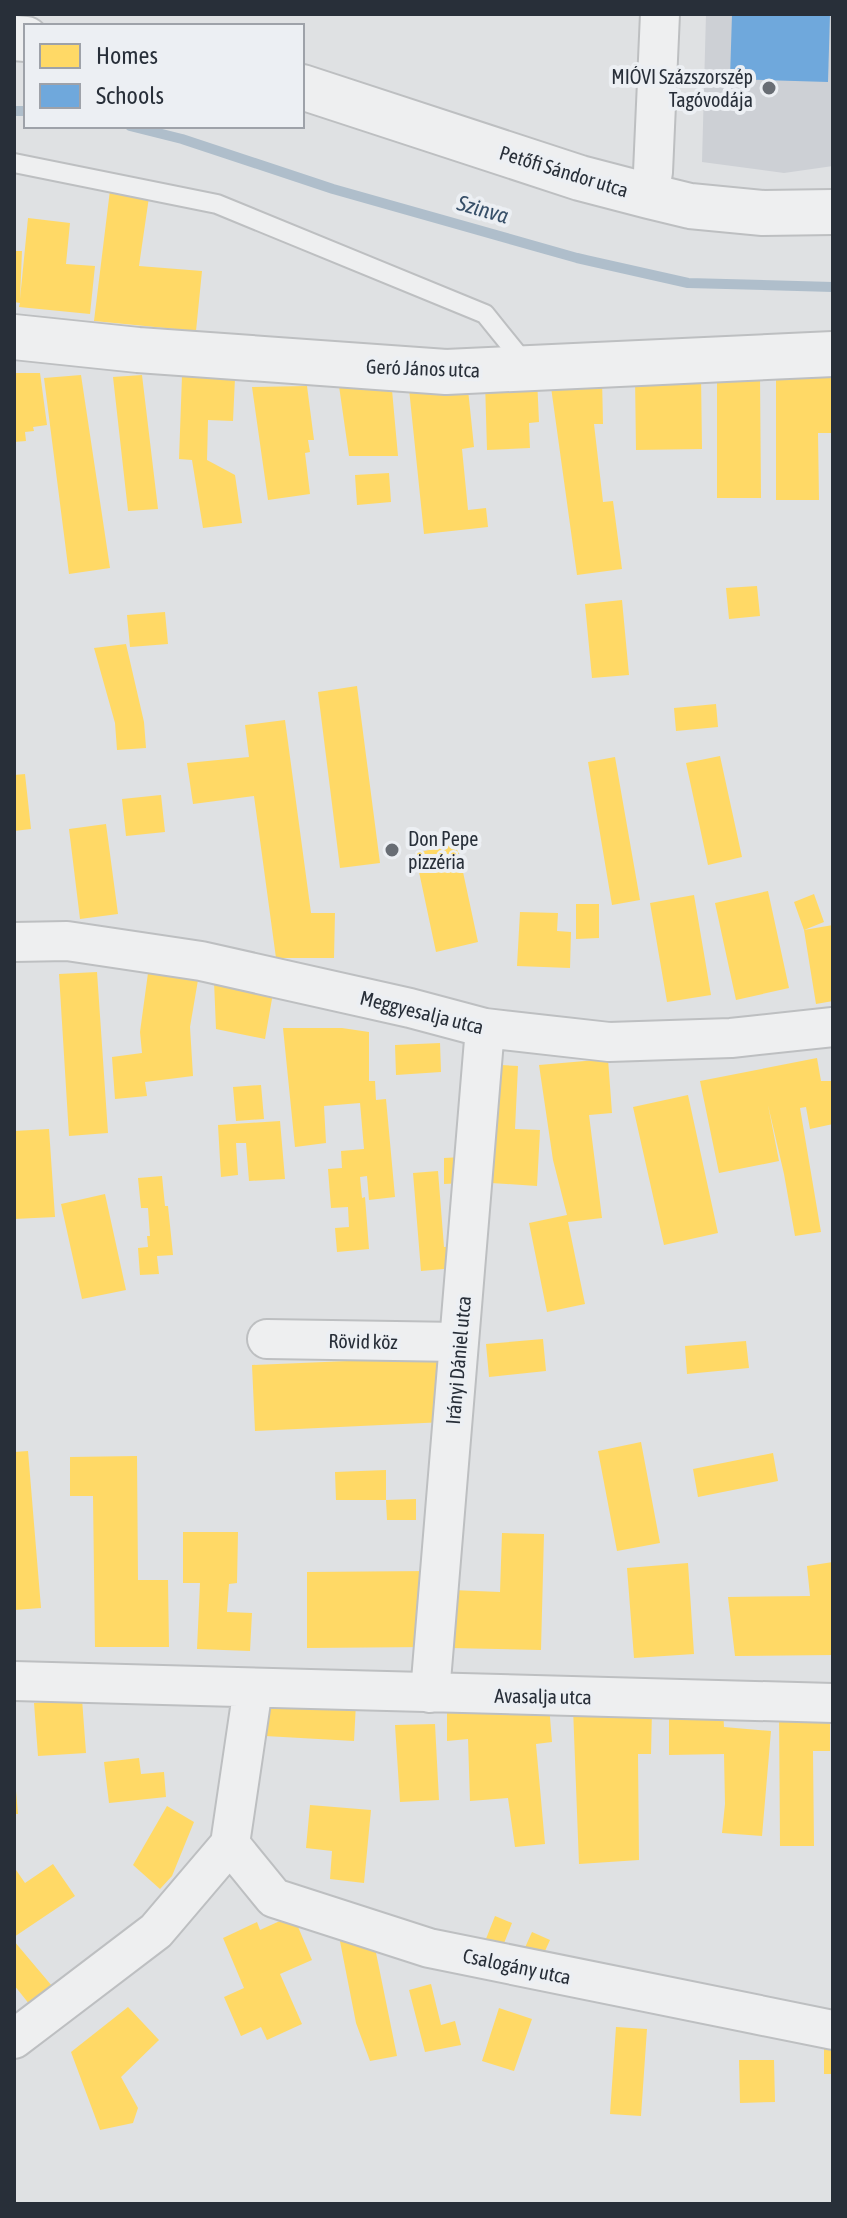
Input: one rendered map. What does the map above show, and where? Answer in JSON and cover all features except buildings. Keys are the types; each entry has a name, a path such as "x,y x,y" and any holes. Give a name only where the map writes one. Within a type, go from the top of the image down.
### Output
{"street":[{"path":"649,196 653,172 660,14"},
{"name":"Petőfi Sándor utca","path":"304,88 580,178 690,206 763,213 833,212"},
{"name":"Geró János utca","path":"14,337 138,350 446,372 833,354"},
{"name":"Meggyesalja utca","path":"14,942 67,941 201,961 485,1028 609,1042 731,1038 833,1027"},
{"name":"Irányi Dániel utca","path":"430,1693 485,1028"},
{"name":"Rövid köz","path":"267,1339 459,1342"},
{"name":"Avasalja utca","path":"14,1681 833,1703"},
{"path":"14,2039 156,1931 230,1844 253,1688"},
{"name":"Csalogány utca","path":"230,1844 274,1898 429,1948 833,2030"}],"lane":[{"path":"14,163 217,204 485,314 529,368"}],"shaded area":[{"name":"MIÓVI Százszorszép Tagóvodája","path":"706,14 833,14 833,166 784,173 702,162"}],"waterway":[{"name":"Szinva","path":"14,111 24,111"},
{"name":"Szinva","path":"138,128 182,139 333,189 577,258 688,283 833,287"}],"place":[{"name":"MIÓVI Százszorszép Tagóvodája","path":"769,88"},
{"name":"Don Pepe pizzéria","path":"392,850"}]}
